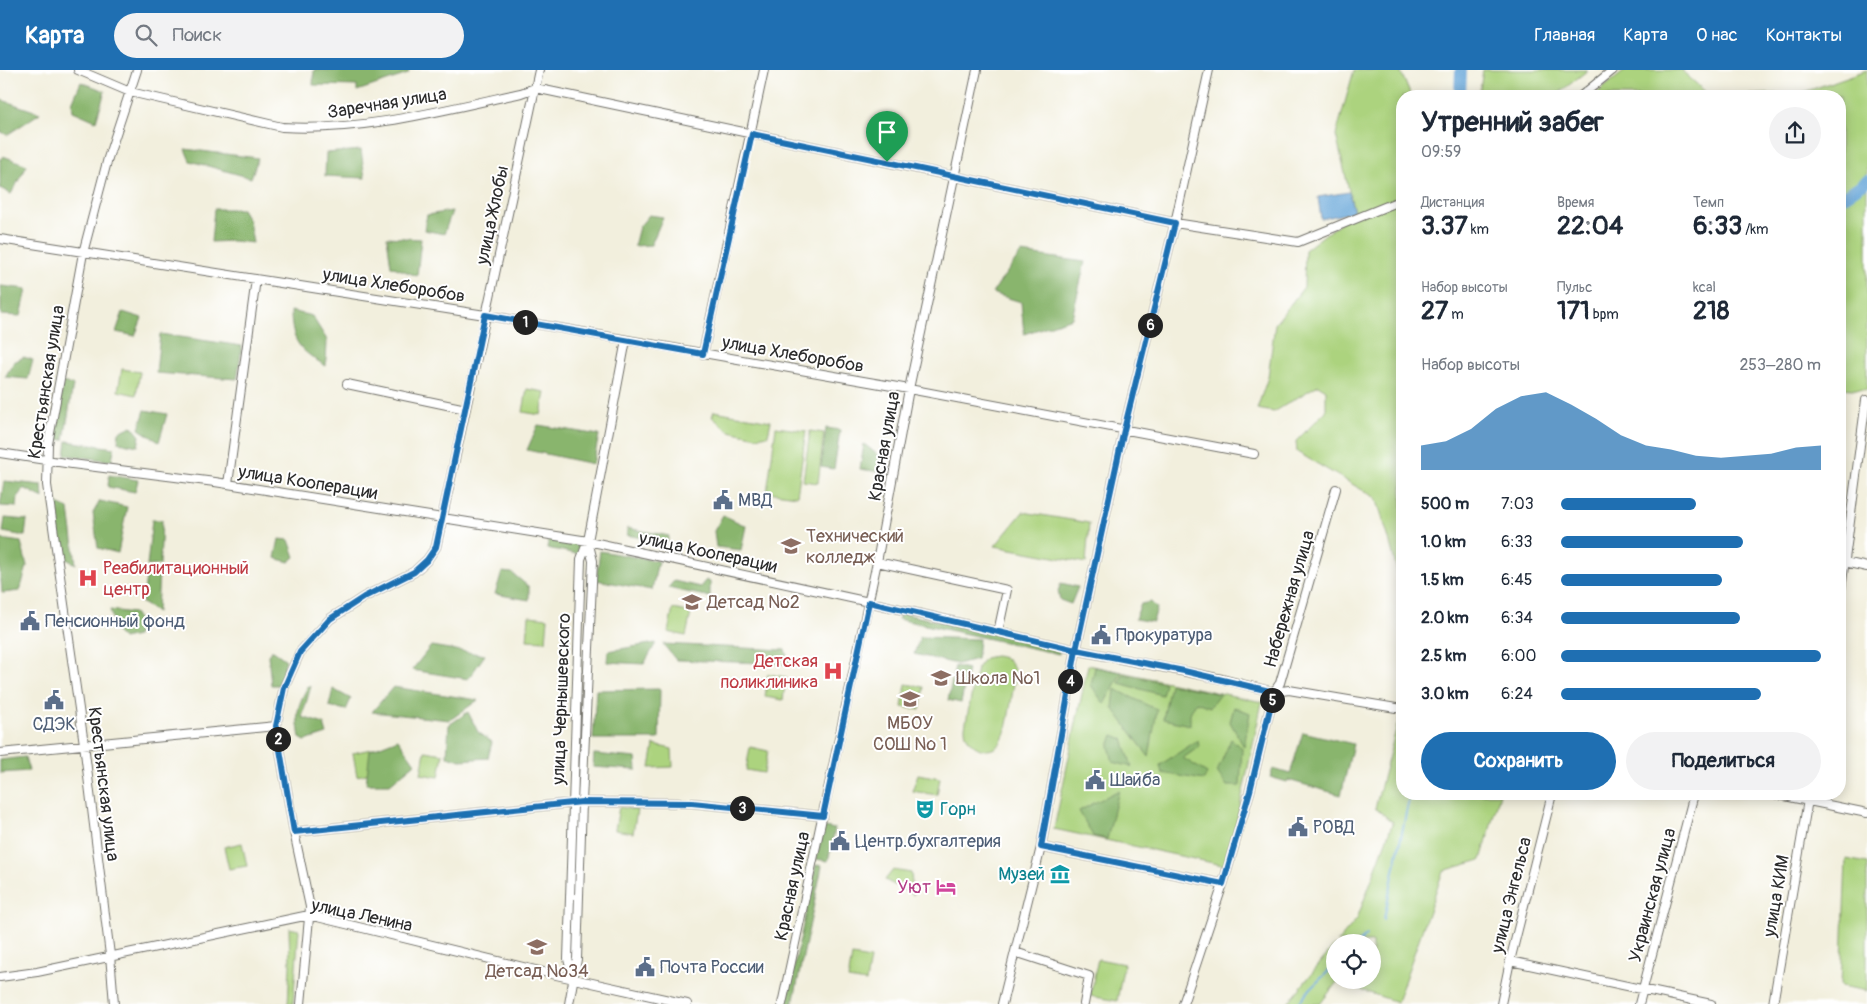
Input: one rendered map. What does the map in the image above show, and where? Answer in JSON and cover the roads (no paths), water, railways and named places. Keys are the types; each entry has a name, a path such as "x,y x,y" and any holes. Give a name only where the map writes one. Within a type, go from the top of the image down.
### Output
{"street":[{"name":"Заречная улица","path":"78,70 130,92 282,127 306,128 378,122 413,116 512,95 535,88 1175,223 1298,242 1396,202"},
{"name":"Крестьянская улица","path":"114,1004 110,956 84,744 47,485 47,460 48,444 83,253 108,158 137,70"},
{"name":"улица Жлобы","path":"301,1004 310,907 294,832 276,726 284,688 300,652 330,619 364,597 414,572 427,560 436,547 539,70"},
{"path":"703,354 752,134 764,70"},
{"name":"Красная улица","path":"782,1004 869,602 909,389 977,70"},
{"path":"1002,1004 1041,847 1076,650 1124,430 1175,223 1210,70"},
{"path":"1588,90 1613,70"},
{"name":"улица Хлеборобов","path":"0,239 485,315 909,389 1254,454"},
{"path":"228,484 256,279"},
{"name":"улица Чернышевского","path":"573,979 568,959 581,559 588,541 626,340"},
{"path":"347,384 466,409"},
{"path":"1846,541 1866,400"},
{"name":"улица Кооперации","path":"0,453 228,484 588,541 869,602 1076,650 1184,671 1274,692 1289,690 1396,708"},
{"name":"Набережная улица","path":"1183,1004 1223,884 1250,791 1274,692 1280,683 1336,489"},
{"name":"улица Чернышевского","path":"568,1004 577,959 593,561 588,541"},
{"path":"877,562 1007,590 998,632"},
{"path":"1846,563 1867,567"},
{"path":"0,753 276,726"},
{"name":"улица Энгельса","path":"1501,1004 1550,800"},
{"name":"Украинская улица","path":"1639,1004 1692,800"},
{"name":"улица КИМ","path":"1773,1004 1807,800"},
{"path":"1819,800 1867,813"},
{"path":"294,832 572,802 692,803 823,816"},
{"path":"1041,847 1223,884"},
{"name":"улица Ленина","path":"0,977 36,972 309,915 573,979 688,1004"},
{"path":"1015,952 1089,976 1084,1004"},
{"path":"1510,961 1711,1004"}],"water":[{"path":"1349,192 1354,212 1321,219 1318,197"}],"waterway":[{"path":"1460,90 1461,70"},
{"path":"1846,195 1867,181"},
{"path":"1384,919 1409,800"},
{"path":"1298,1004 1326,974"}],"place":[{"name":"МВД","path":"723,500"},
{"name":"Технический колледж","path":"791,546"},
{"name":"Реабилитационный центр","path":"88,578"},
{"name":"Детсад №2","path":"692,602"},
{"name":"Пенсионный фонд","path":"30,621"},
{"name":"Прокуратура","path":"1101,635"},
{"name":"Детская поликлиника","path":"833,671"},
{"name":"Школа №1","path":"941,678"},
{"name":"МБОУ СОШ № 1","path":"910,699"},
{"name":"СДЭК","path":"54,700"},
{"name":"Шайба","path":"1095,780"},
{"name":"Горн","path":"925,809"},
{"name":"РОВД","path":"1298,827"},
{"name":"Центр.бухгалтерия","path":"840,841"},
{"name":"Музей","path":"1060,874"},
{"name":"Уют","path":"946,887"},
{"name":"Детсад №34","path":"537,947"},
{"name":"Почта России","path":"645,967"}]}
